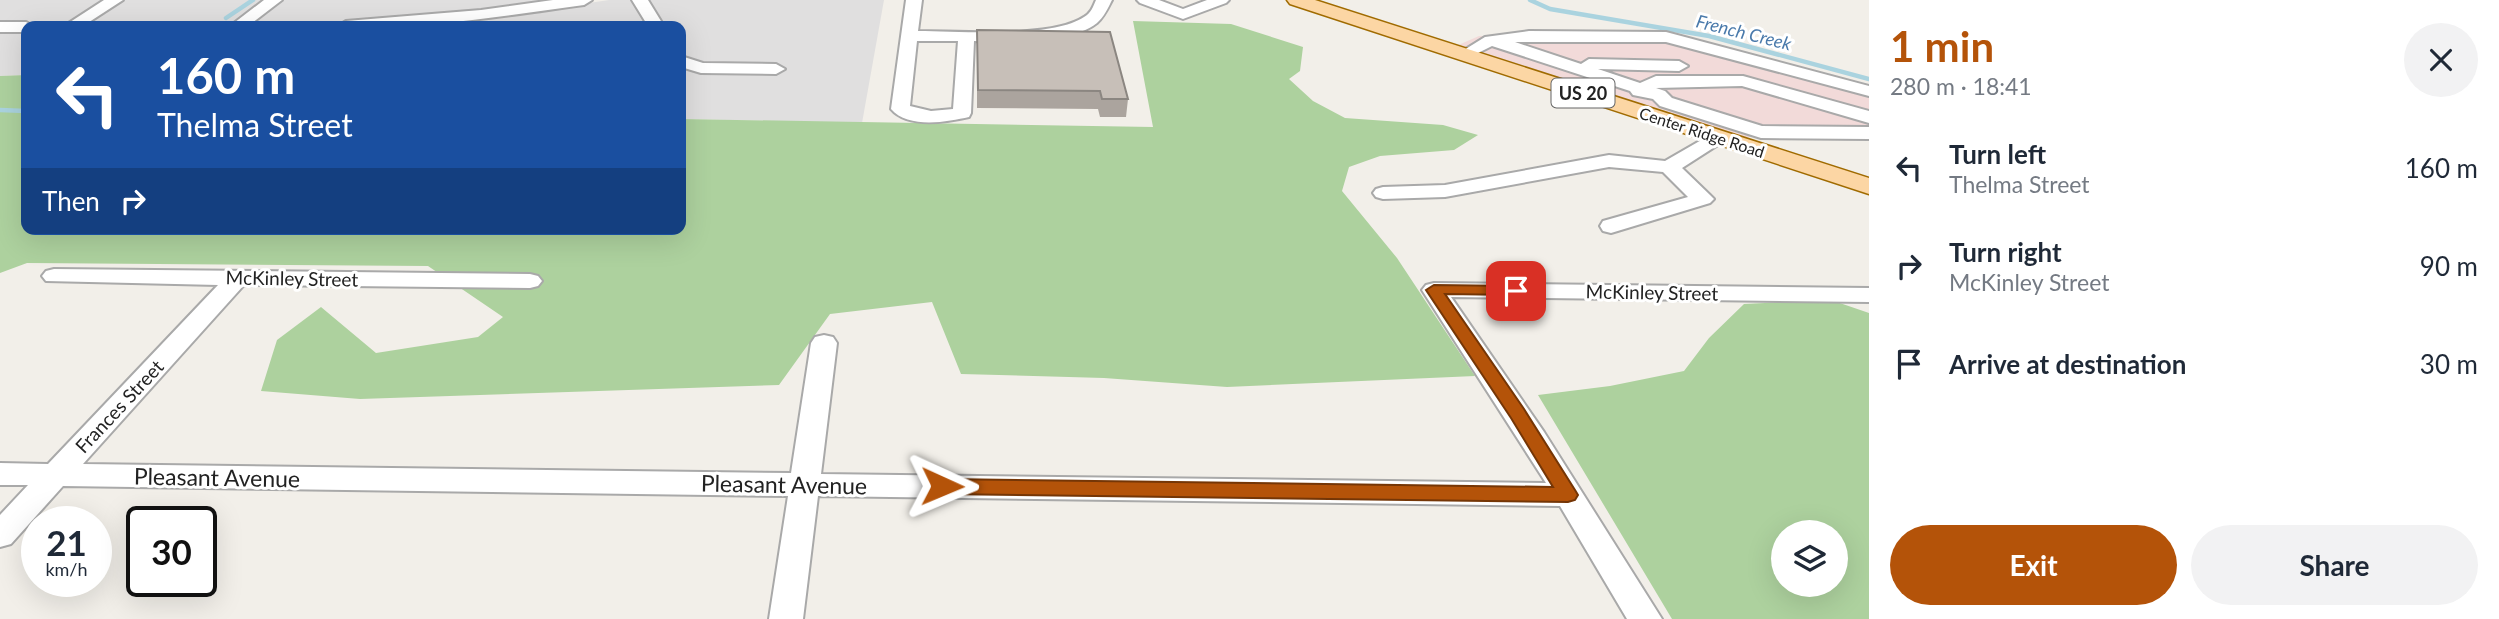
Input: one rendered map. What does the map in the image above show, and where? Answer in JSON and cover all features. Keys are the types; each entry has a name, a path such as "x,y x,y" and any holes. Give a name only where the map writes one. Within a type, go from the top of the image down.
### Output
{"main road":[{"name":"Center Ridge Road","path":"1296,0 1869,186"}],"street":[{"path":"80,21 115,0"},
{"path":"245,21 274,0"},
{"path":"640,0 653,21"},
{"path":"914,0 900,109 914,115 943,118 962,113 966,36"},
{"path":"909,36 1018,37 1087,23 1098,13 1104,0"},
{"path":"1145,0 1183,14 1221,0"},
{"path":"407,21 481,15 577,1"},
{"path":"0,27 21,27"},
{"path":"1464,55 1491,40 1527,36 1666,37 1869,91"},
{"path":"1527,36 1560,62 1680,66 1869,117"},
{"path":"1491,40 1643,89 1659,95 1666,102 1760,132 1869,133"},
{"path":"686,63 701,68 776,69"},
{"path":"1618,105 1656,81 1736,81"},
{"path":"1669,167 1717,137"},
{"path":"1383,193 1445,191 1541,176 1609,161 1669,167 1703,199 1611,226"},
{"name":"McKinley Street","path":"54,276 530,281"},
{"name":"Frances Street","path":"0,535 238,278"},
{"name":"McKinley Street","path":"1568,495 1523,422 1434,290 1869,295"},
{"path":"786,619 824,343"},
{"name":"Pleasant Avenue","path":"0,474 1568,495"},
{"path":"1568,495 1645,619"}],"shaded area":[{"path":"0,0 556,0 535,11 609,0 884,0 862,123 686,119 686,21 21,21 21,75 0,76"},
{"path":"1637,32 1671,36 1869,86 1869,138 1744,137 1456,46 1479,36"}],"green space":[{"path":"1133,21 1231,24 1303,47 1300,71 1289,79 1313,101 1345,118 1443,125 1478,135 1454,150 1380,156 1349,167 1342,191 1397,258 1475,376 1227,387 1104,378 961,374 932,302 830,314 779,385 360,399 261,391 277,340 321,307 376,353 478,337 503,317 428,266 27,263 0,273 0,76 21,75 21,235 686,235 686,119 1153,127"},
{"path":"1831,300 1869,313 1869,619 1672,619 1538,395 1610,386 1684,371 1709,338 1744,304"}],"building":[{"path":"977,30 1110,32 1128,99 1102,99 1100,91 978,90"}],"waterway":[{"name":"French Creek","path":"226,18 253,0"},
{"name":"French Creek","path":"1530,0 1550,9 1709,36 1869,79"},
{"name":"French Creek","path":"0,110 21,111"}],"route":[{"path":"942,486 1568,495 1517,413 1434,290 1516,291"}]}
